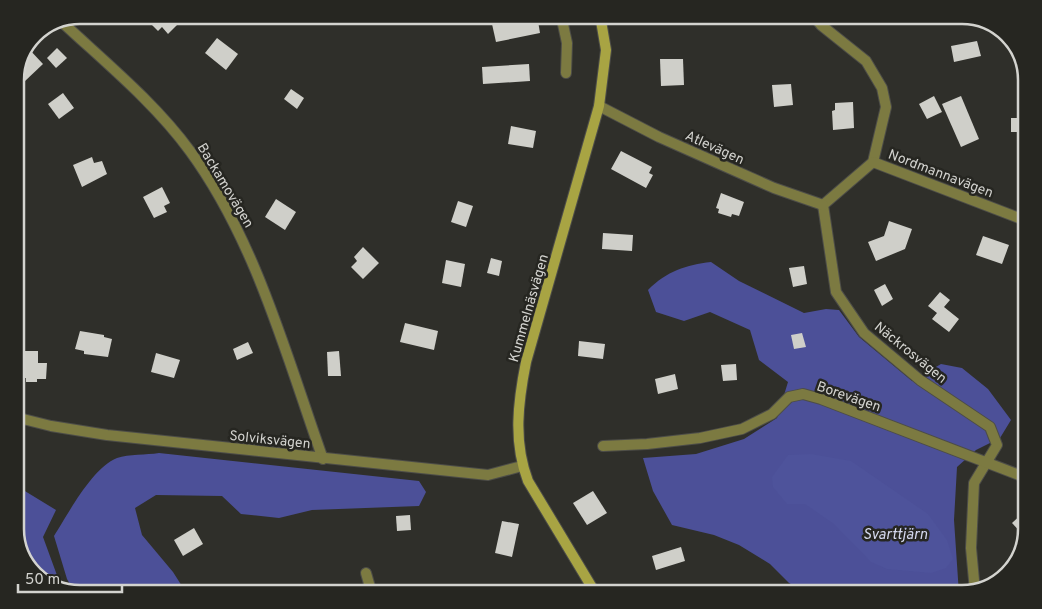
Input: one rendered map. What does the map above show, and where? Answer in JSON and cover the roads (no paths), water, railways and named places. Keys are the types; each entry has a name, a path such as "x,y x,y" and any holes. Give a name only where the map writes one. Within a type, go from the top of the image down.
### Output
{"street":[{"path":"564,24 567,43 566,73"},
{"name":"Kummelnäsvägen","path":"590,585 537,498 522,466 518,443 518,420 520,393 526,362 599,106 606,50 602,24"},
{"path":"820,24 866,61 882,88 886,107 873,162 823,205"},
{"name":"Backamovägen","path":"66,26 167,122 191,152 234,222 273,318 323,459"},
{"name":"Atlevägen","path":"599,106 667,141 774,188 823,205"},
{"name":"Nordmannavägen","path":"873,162 1018,218"},
{"name":"Näckrosvägen","path":"823,205 836,292 864,333 920,380 990,427 997,445 974,484 971,514 971,548 974,584"},
{"name":"Borevägen","path":"603,446 647,444 700,438 742,430 772,414 789,397 802,394 838,405 1018,475"},
{"name":"Solviksvägen","path":"24,419 51,426 107,435 488,475 522,466"},
{"path":"366,573 369,585"}],"water":[{"name":"Svarttjärn","path":"811,454 851,461 928,514 947,540 953,559 946,568 931,573 887,569 871,562 834,524 805,504 787,504 773,487 772,477 788,455"}]}
